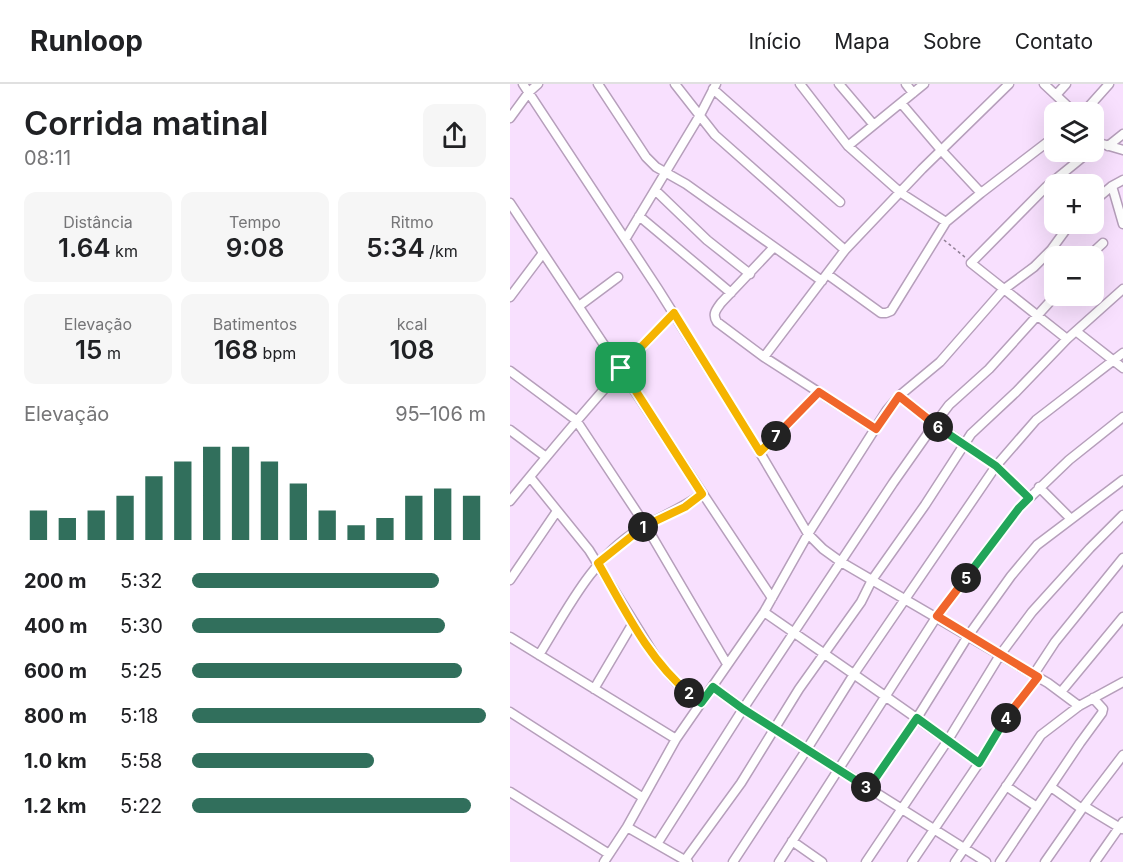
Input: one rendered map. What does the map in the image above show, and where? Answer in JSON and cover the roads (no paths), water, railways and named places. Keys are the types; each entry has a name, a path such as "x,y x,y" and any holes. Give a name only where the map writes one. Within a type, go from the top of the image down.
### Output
{"street":[{"path":"523,84 674,313 808,534 841,562 1036,675 1079,706"},
{"path":"510,118 529,92 538,84"},
{"path":"598,84 646,157 656,167 706,198 774,247 881,313 891,311 946,222 1044,145"},
{"path":"675,84 716,135 845,250"},
{"path":"800,84 848,146 901,193 946,222"},
{"path":"839,84 873,124"},
{"path":"906,84 913,93"},
{"path":"848,146 924,84"},
{"path":"764,357 845,250 941,150 1009,84"},
{"path":"1044,84 1063,102"},
{"path":"1056,95 1066,84"},
{"path":"1093,102 1109,84"},
{"path":"626,238 700,115 714,86 840,202"},
{"path":"901,103 981,193"},
{"path":"1104,141 1123,135"},
{"path":"1104,145 1123,150"},
{"path":"1067,339 971,263 1046,187 1077,162"},
{"path":"1104,193 1123,180"},
{"path":"1112,186 1123,224"},
{"path":"655,190 707,240 750,274"},
{"path":"511,209 621,368 772,598"},
{"path":"639,216 731,293"},
{"path":"510,792 606,858 627,827 676,739 764,612 808,534 899,396 940,362 1003,290 1035,267 1063,234"},
{"path":"1100,246 1103,243"},
{"path":"774,247 714,312 714,318 764,357 876,429"},
{"path":"510,297 543,253"},
{"path":"579,306 618,277"},
{"path":"627,827 687,861 741,783 799,689 861,602 872,580 971,434 1067,339 1123,289"},
{"path":"657,844 743,709 893,483 935,424 950,405 989,369 1046,306"},
{"path":"511,497 621,368 674,313"},
{"path":"1077,332 1123,368"},
{"path":"733,862 854,674 996,466 1036,420 1123,353"},
{"path":"510,370 576,420 646,526 728,664"},
{"path":"760,452 819,392"},
{"path":"899,396 996,466 1029,498"},
{"path":"779,862 937,616 1019,508 1039,487 1123,417"},
{"path":"510,430 546,457"},
{"path":"530,477 598,563 658,661 669,675 701,703"},
{"path":"868,789 917,718 968,636 1011,576 1037,545 1123,480"},
{"path":"1039,487 1071,519"},
{"path":"539,655 598,563 638,530 685,507 702,494"},
{"path":"510,580 514,566 557,511"},
{"path":"866,862 900,808 948,740 1000,655 1032,612 1123,515"},
{"path":"912,862 979,763 1055,642 1123,558"},
{"path":"764,612 823,655 887,696 979,763"},
{"path":"1061,692 1123,617"},
{"path":"594,689 633,623"},
{"path":"510,637 676,739"},
{"path":"955,862 1041,735 1079,706 1123,682"},
{"path":"713,687 743,709 986,862"},
{"path":"1000,862 1102,713 1103,709 1093,698"},
{"path":"510,712 642,797"},
{"path":"1045,862 1123,755"},
{"path":"1006,786 1037,807"},
{"path":"1051,787 1083,808 1122,826 1095,862"},
{"path":"792,841 822,862"}]}
